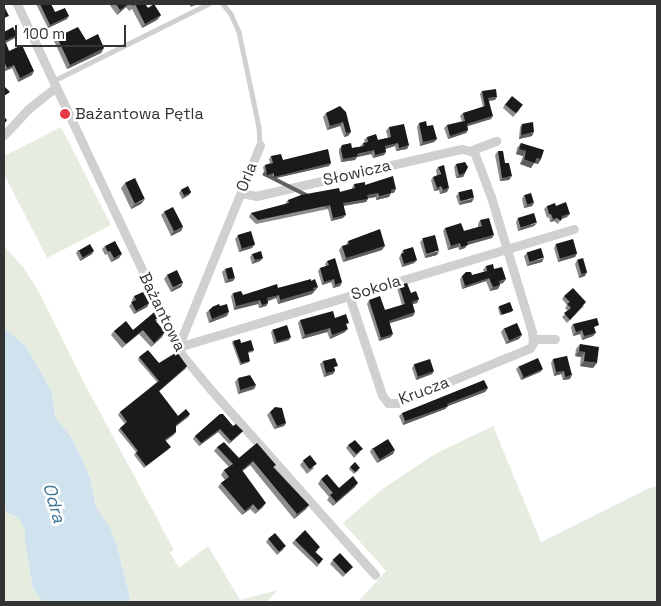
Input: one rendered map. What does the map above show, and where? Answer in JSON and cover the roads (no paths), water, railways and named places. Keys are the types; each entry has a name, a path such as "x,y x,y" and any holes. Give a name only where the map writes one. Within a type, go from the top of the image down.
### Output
{"street":[{"name":"Bażantowa","path":"17,4 183,357 375,575"},
{"path":"4,135 54,85"},
{"name":"Słowicza","path":"241,193 256,196 457,150 472,150 496,141"},
{"name":"Orla","path":"178,347 260,145"},
{"path":"472,150 478,156 533,340 555,339"},
{"name":"Sokola","path":"178,347 574,229"},
{"name":"Krucza","path":"349,296 382,395 388,403 397,402 527,350 533,340"}],"lane":[{"path":"54,85 208,4"},
{"name":"Orla","path":"222,4 231,14 239,32 259,127 260,145"}],"water":[{"name":"Odra","path":"4,328 26,346 52,392 55,417 71,437 82,459 90,478 96,507 110,528 117,546 131,602 43,602 33,589 25,543 25,530 19,518 7,513 4,505"}],"place":[{"name":"Bażantowa Pętla","path":"65,114"}]}
